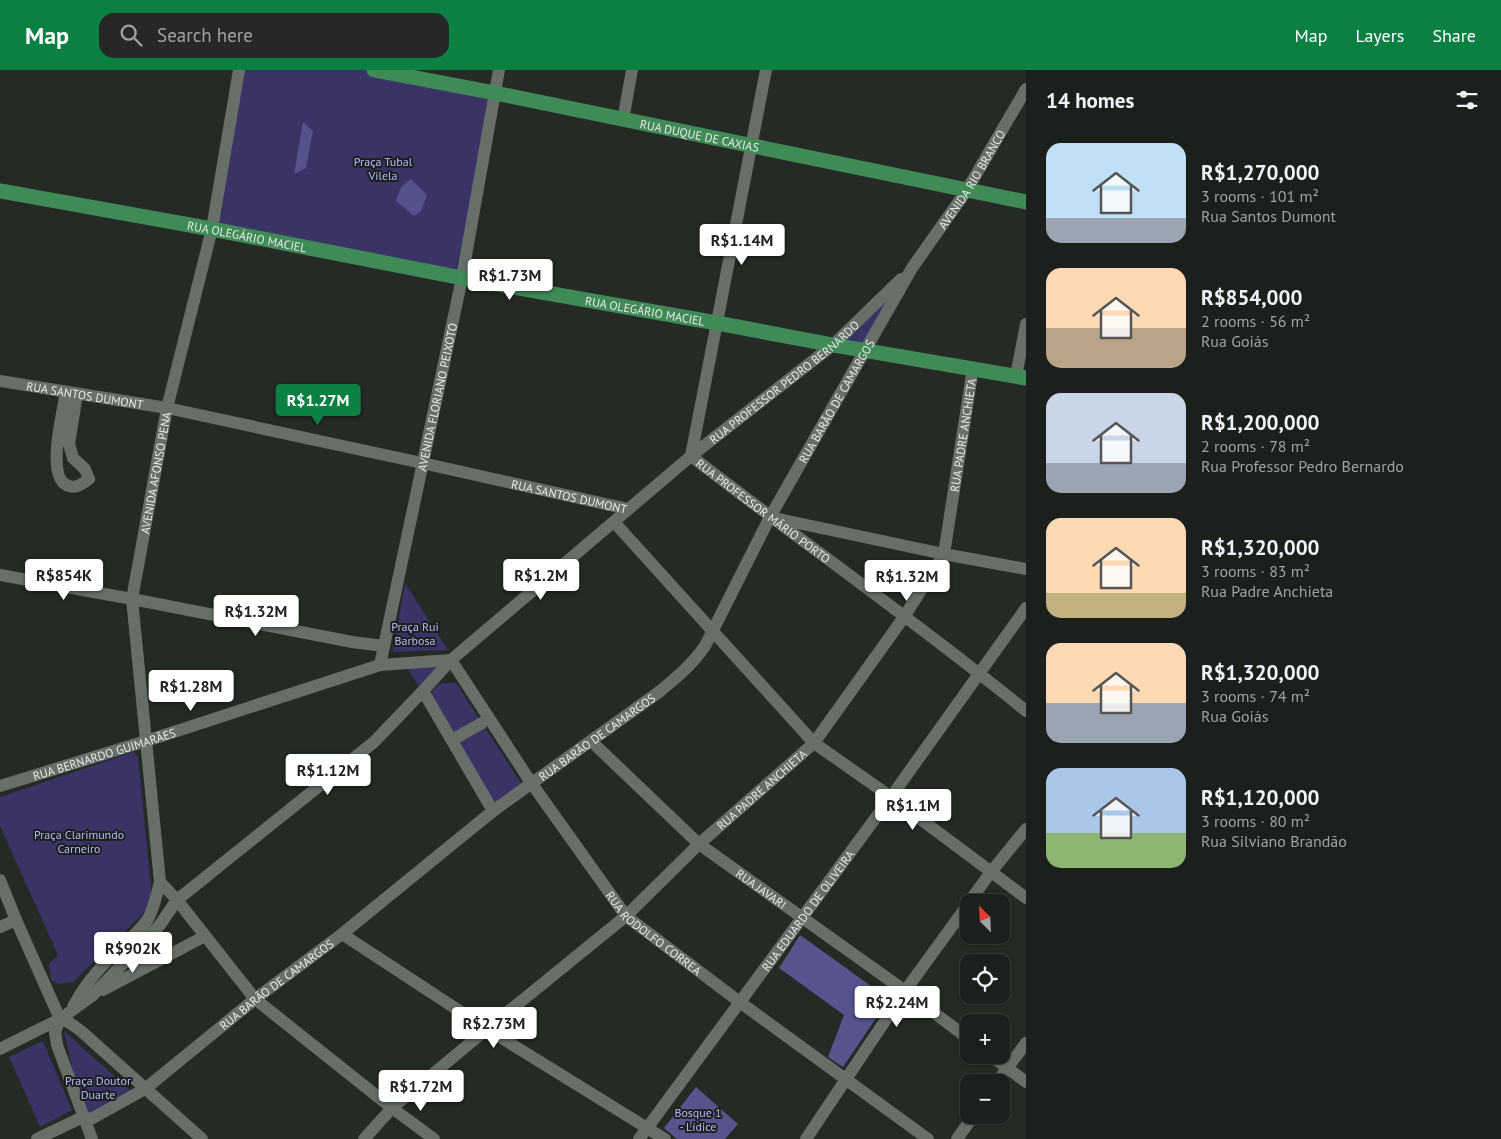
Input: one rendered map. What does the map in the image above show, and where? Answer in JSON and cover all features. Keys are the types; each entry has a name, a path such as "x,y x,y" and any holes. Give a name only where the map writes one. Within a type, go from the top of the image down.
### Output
{"main road":[{"name":"RUA DUQUE DE CAXIAS","path":"374,70 1026,202"},
{"name":"RUA OLEGÁRIO MACIEL","path":"0,191 212,229 462,278 717,322 864,351 1021,377"}],"street":[{"name":"AVENIDA AFONSO PENA","path":"160,882 132,598 167,408 212,229 239,70"},
{"name":"AVENIDA FLORIANO PEIXOTO","path":"380,665 462,278 499,70"},
{"path":"624,120 632,70"},
{"path":"691,456 766,70"},
{"name":"AVENIDA RIO BRANCO","path":"912,268 967,190 1026,88"},
{"name":"RUA PROFESSOR PEDRO BERNARDO","path":"628,509 691,456 833,345 912,268"},
{"name":"RUA BARÃO DE CAMARGOS","path":"145,1088 255,999 342,934 493,811 658,692 680,675 697,657 713,631 770,517 912,268"},
{"path":"1021,377 1026,324"},
{"name":"RUA PADRE ANCHIETA","path":"364,1139 392,1108 626,916 700,844 814,743 904,617 944,554 974,368"},
{"name":"RUA SANTOS DUMONT","path":"0,381 167,408 628,509"},
{"path":"71,393 68,444 73,458 85,469 89,478 80,486 69,487 62,482 56,466 56,453 71,393"},
{"name":"RUA PROFESSOR MÁRIO PORTO","path":"691,456 980,674 1026,711"},
{"name":"RUA SANTOS DUMONT","path":"628,509 614,522 814,743 1026,898"},
{"path":"770,517 944,554 1026,569"},
{"path":"92,996 160,926 177,900 374,742 424,691 451,660 614,522"},
{"path":"0,576 132,598 352,642 384,646"},
{"name":"RUA EDUARDO DE OLIVEIRA","path":"639,1139 891,798 1026,608"},
{"name":"RUA BERNARDO GUIMARÃES","path":"0,786 380,665 451,660"},
{"name":"RUA RODOLFO CORREA","path":"451,660 532,784 626,916 741,1003 928,1139"},
{"path":"424,691 493,811"},
{"path":"452,740 482,723"},
{"name":"RUA JAVARI","path":"591,741 700,844 960,1032"},
{"path":"976,894 1026,829"},
{"path":"0,880 60,1019 56,1032 57,1045 92,1139"},
{"path":"160,882 177,900 255,999 434,1139"},
{"path":"71,1010 94,973 138,932 147,920 151,914 160,882"},
{"path":"806,1139 905,991 960,915"},
{"path":"0,927 16,920"},
{"path":"342,934 487,1029 665,1139"},
{"path":"0,1049 60,1019 92,996 205,936"},
{"path":"60,1019 81,1031 202,1139"},
{"path":"1003,1074 1026,1043"},
{"path":"1002,1064 1026,1082"},
{"path":"36,1139 83,1117 91,1119 145,1088"},
{"path":"957,1139 968,1124"}],"green space":[{"name":"Praça Tubal Vilela","path":"239,70 374,70 495,93 461,282 212,229"},
{"path":"912,268 864,351 833,345"},
{"name":"Praça Rui Barbosa","path":"405,583 448,650 393,652"},
{"path":"442,664 421,689 406,667"},
{"path":"456,683 523,786 494,806 431,693 438,685"},
{"name":"Praça Clarimundo Carneiro","path":"133,752 138,757 152,898 143,914 73,982 60,984 51,980 49,964 58,955 0,826 0,797"},
{"path":"800,935 889,999 843,1067 828,1057 844,1015 779,968"},
{"name":"Praça Doutor Duarte","path":"64,1031 132,1092 83,1117"},
{"path":"43,1041 72,1110 40,1127 9,1057"},
{"name":"Bosque 1 - Lídice","path":"696,1087 738,1124 725,1139 677,1139 664,1128"}],"shaded area":[{"path":"303,122 313,131 306,168 294,174"},
{"path":"411,179 427,195 421,211 414,216 396,201 401,187"}]}
